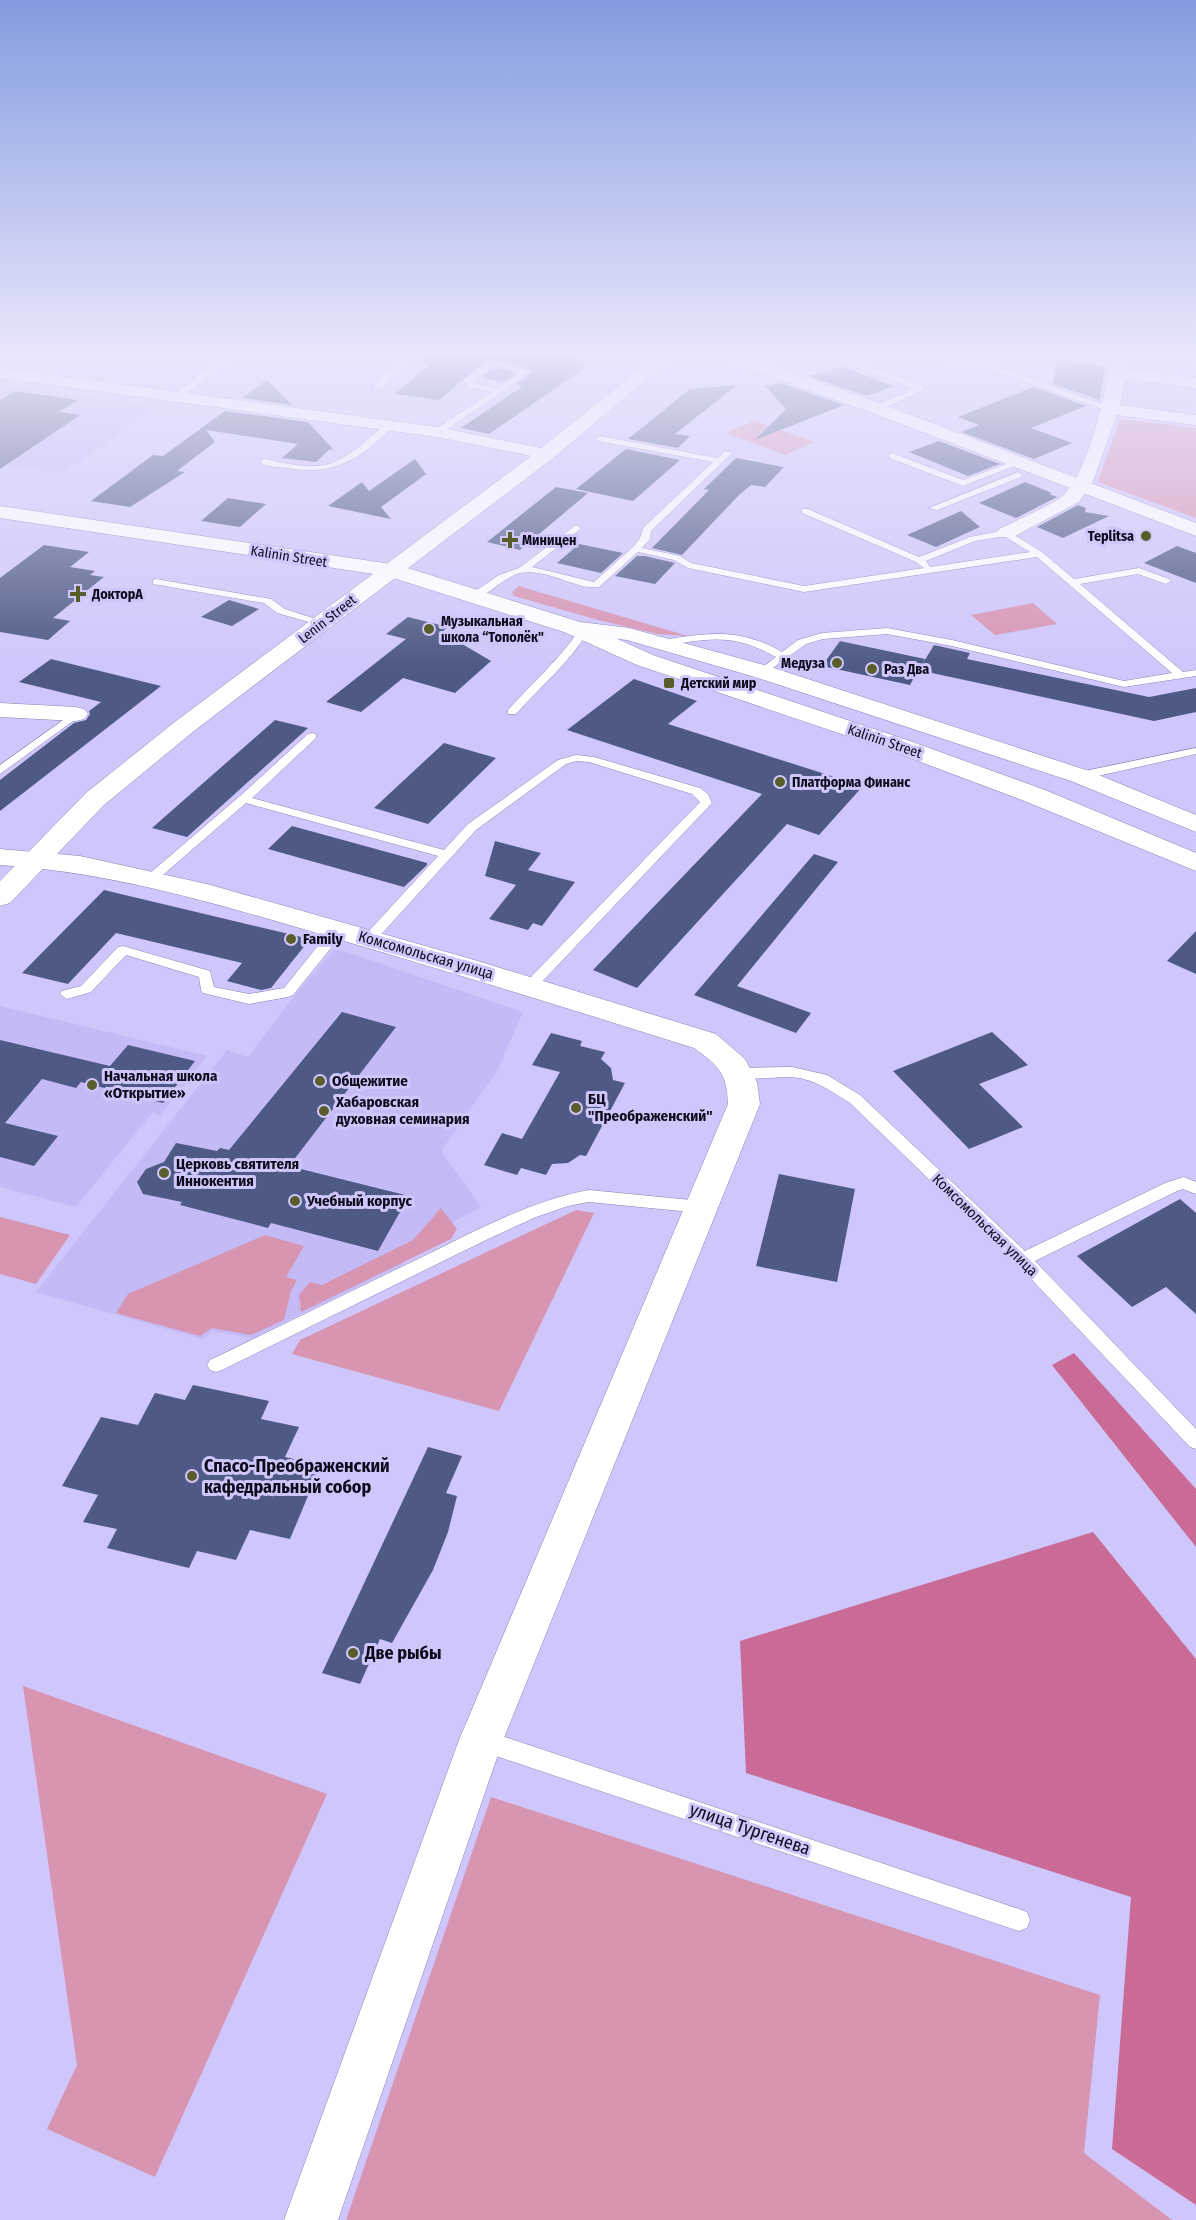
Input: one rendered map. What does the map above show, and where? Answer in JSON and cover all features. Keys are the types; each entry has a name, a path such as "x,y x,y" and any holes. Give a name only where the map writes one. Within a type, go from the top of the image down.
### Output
{"main road":[{"name":"Lenin Street","path":"0,897 95,800 186,726 540,459"},
{"path":"1006,459 1196,530"},
{"name":"Kalinin Street","path":"0,512 390,570 578,629 645,660 898,745 1026,792 1196,863"}],"street":[{"path":"1006,533 1072,498 1079,486 1083,484 1092,459"},
{"name":"Kalinin Street","path":"578,629 629,634 763,672 1080,776 1196,824"},
{"path":"0,710 76,714"},
{"name":"Комсомольская улица","path":"0,857 38,858 153,877 371,938 531,985 705,1041 727,1056 740,1072"},
{"path":"311,2220 481,1740 744,1104 740,1072"}],"lane":[{"path":"264,462 317,469 345,459"},
{"path":"706,459 719,461"},
{"path":"475,596 509,574 522,570 539,571 596,585 636,549 645,539 646,530 722,459"},
{"path":"899,459 963,483 1025,466"},
{"path":"934,508 1025,466"},
{"path":"805,511 919,560 930,570"},
{"path":"522,570 576,528"},
{"path":"919,560 973,539 1006,533 1039,554 1182,676"},
{"path":"636,549 677,558 688,565 804,589 1039,554"},
{"path":"1072,582 1139,571 1166,581"},
{"path":"156,582 267,601 280,611 323,623"},
{"path":"512,712 552,668 572,651 578,629"},
{"path":"763,672 802,642 822,636 887,631 952,643 1117,683 1133,684 1196,673"},
{"path":"661,643 724,634 757,642 782,656"},
{"path":"0,771 76,714"},
{"path":"153,877 244,799 312,736"},
{"path":"1080,776 1196,751"},
{"path":"371,938 472,827 562,762 576,758 590,759 696,791 704,797 706,803 531,985"},
{"path":"244,799 445,854"},
{"path":"67,994 86,989 123,950 205,974 208,990 249,999 288,992 339,930"},
{"name":"Комсомольская улица","path":"740,1072 792,1072 822,1079 855,1099 1023,1259 1196,1441"},
{"path":"1023,1259 1171,1187 1184,1183 1196,1188"},
{"path":"216,1365 482,1235 530,1213 567,1200 589,1196 701,1207"},
{"name":"улица Тургенева","path":"481,1740 1019,1920"}],"shaded area":[{"path":"0,459 84,459 63,473 0,464"},
{"path":"1106,459 1196,459 1196,518 1098,482"},
{"path":"519,586 688,636 658,634 514,596 512,592"},
{"path":"1033,603 1057,624 995,635 971,615"},
{"name":"Хабаровская духовная семинария","path":"335,948 523,1012 497,1071 441,1151 481,1207 452,1223 403,1258 404,1264 252,1338 213,1331 202,1339 36,1292 227,1050 248,1057 295,995"},
{"name":"Начальная школа «Открытие»","path":"0,1006 207,1056 160,1115 152,1113 76,1207 0,1187"},
{"path":"441,1208 457,1229 451,1239 301,1312 299,1295 310,1282 322,1285 413,1240"},
{"path":"576,1210 594,1213 499,1411 292,1354 300,1340"},
{"path":"0,1217 70,1235 36,1284 0,1274"},
{"path":"265,1235 304,1246 286,1277 297,1280 291,1291 284,1320 251,1335 212,1328 200,1336 116,1313 128,1294"},
{"path":"1074,1353 1196,1489 1196,1547 1052,1365"},
{"path":"1093,1532 1196,1659 1196,2205 1112,2149 1131,1897 746,1773 740,1641"},
{"path":"23,1686 327,1794 155,2177 47,2129 77,2065"},
{"path":"491,1797 1100,1995 1084,2153 1172,2220 346,2220"}],"building":[{"path":"0,459 15,459 0,469"},
{"path":"148,459 193,459 177,471 185,472 130,507 91,501"},
{"path":"287,459 320,459 316,462"},
{"path":"415,459 426,474 381,507 391,519 328,506 362,482 369,491"},
{"path":"614,459 680,460 633,501 576,489"},
{"path":"735,459 784,467 765,487 751,485 738,496 682,555 652,548 709,490 704,489"},
{"path":"925,459 986,459 1000,464 968,476"},
{"path":"1025,482 1057,497 1016,518 979,503"},
{"path":"556,487 588,493 520,550 487,542"},
{"path":"228,498 266,504 240,527 201,521"},
{"path":"1078,505 1086,508 1085,512 1109,516 1063,538 1037,527"},
{"path":"961,511 980,527 936,547 907,535"},
{"path":"579,544 623,553 601,573 557,563"},
{"path":"44,545 89,552 70,567 95,571 90,575 104,577 53,618 70,621 48,640 0,632 0,578"},
{"path":"1177,546 1196,553 1196,583 1144,563"},
{"path":"637,556 675,563 655,584 615,576"},
{"path":"229,600 259,609 232,626 201,617"},
{"path":"408,617 448,627 442,632 491,661 455,693 403,678 361,712 326,702 406,639 386,634"},
{"path":"840,641 925,659 920,668 934,645 970,653 967,659 1149,697 1196,688 1196,712 1154,721 918,670 910,685 822,666"},
{"path":"51,659 161,686 0,811 0,780 74,723 86,720 90,714 89,711 101,702 19,682"},
{"path":"634,679 697,701 668,724 863,786 819,835 787,824 637,988 593,970 762,794 567,730"},
{"path":"275,720 308,728 187,837 152,828"},
{"path":"444,743 496,758 428,824 374,808"},
{"path":"292,826 427,863 427,865 404,887 268,849"},
{"path":"495,841 541,853 528,870 575,882 542,926 533,923 528,930 489,919 520,880 516,885 485,876"},
{"path":"814,854 838,862 737,986 811,1013 796,1033 694,995"},
{"path":"104,890 310,939 271,988 261,990 227,981 242,963 116,933 68,984 22,973"},
{"path":"1196,931 1196,974 1167,961"},
{"path":"342,1012 396,1027 289,1166 409,1196 378,1251 271,1223 268,1228 180,1205 182,1202 143,1194 137,1182 146,1169 164,1162 176,1143 217,1151 220,1148 229,1150"},
{"path":"992,1032 1028,1065 979,1084 1023,1127 969,1149 893,1071"},
{"name":"БЦ \"Преображенский\"","path":"551,1033 582,1041 580,1046 605,1052 601,1059 611,1068 613,1080 625,1083 586,1156 580,1155 568,1163 552,1164 546,1175 521,1168 517,1175 484,1165 502,1133 522,1139 560,1072 532,1065"},
{"path":"0,1040 110,1066 128,1045 195,1061 163,1103 81,1082 76,1088 42,1079 5,1123 58,1136 34,1166 0,1157"},
{"path":"779,1174 855,1189 837,1282 756,1266"},
{"path":"1180,1199 1196,1213 1196,1314 1166,1287 1132,1307 1077,1256"},
{"name":"Спасо-Преображенский кафедральный собор","path":"193,1385 269,1401 261,1419 299,1427 285,1457 321,1465 290,1539 250,1530 236,1560 197,1551 189,1568 107,1548 117,1529 83,1522 98,1495 62,1486 101,1417 138,1425 155,1393 185,1400"},
{"path":"428,1447 462,1456 446,1493 457,1496 448,1532 433,1570 392,1643 380,1639 360,1684 322,1673"}],"place":[{"name":"Teplitsa","path":"1146,536"},
{"name":"Миницен","path":"510,540"},
{"name":"ДокторА","path":"78,594"},
{"name":"Музыкальная школа “Тополёк\"","path":"429,629"},
{"name":"Медуза","path":"837,663"},
{"name":"Раз Два","path":"872,669"},
{"name":"Детский мир","path":"669,683"},
{"name":"Платформа Финанс","path":"780,782"},
{"name":"Family","path":"291,939"},
{"name":"Общежитие","path":"320,1081"},
{"name":"Начальная школа «Открытие»","path":"92,1085"},
{"name":"БЦ \"Преображенский\"","path":"576,1108"},
{"name":"Хабаровская духовная семинария","path":"324,1111"},
{"name":"Церковь святителя Иннокентия","path":"164,1173"},
{"name":"Учебный корпус","path":"295,1201"},
{"name":"Спасо-Преображенский кафедральный собор","path":"192,1476"},
{"name":"Две рыбы","path":"353,1653"}]}
